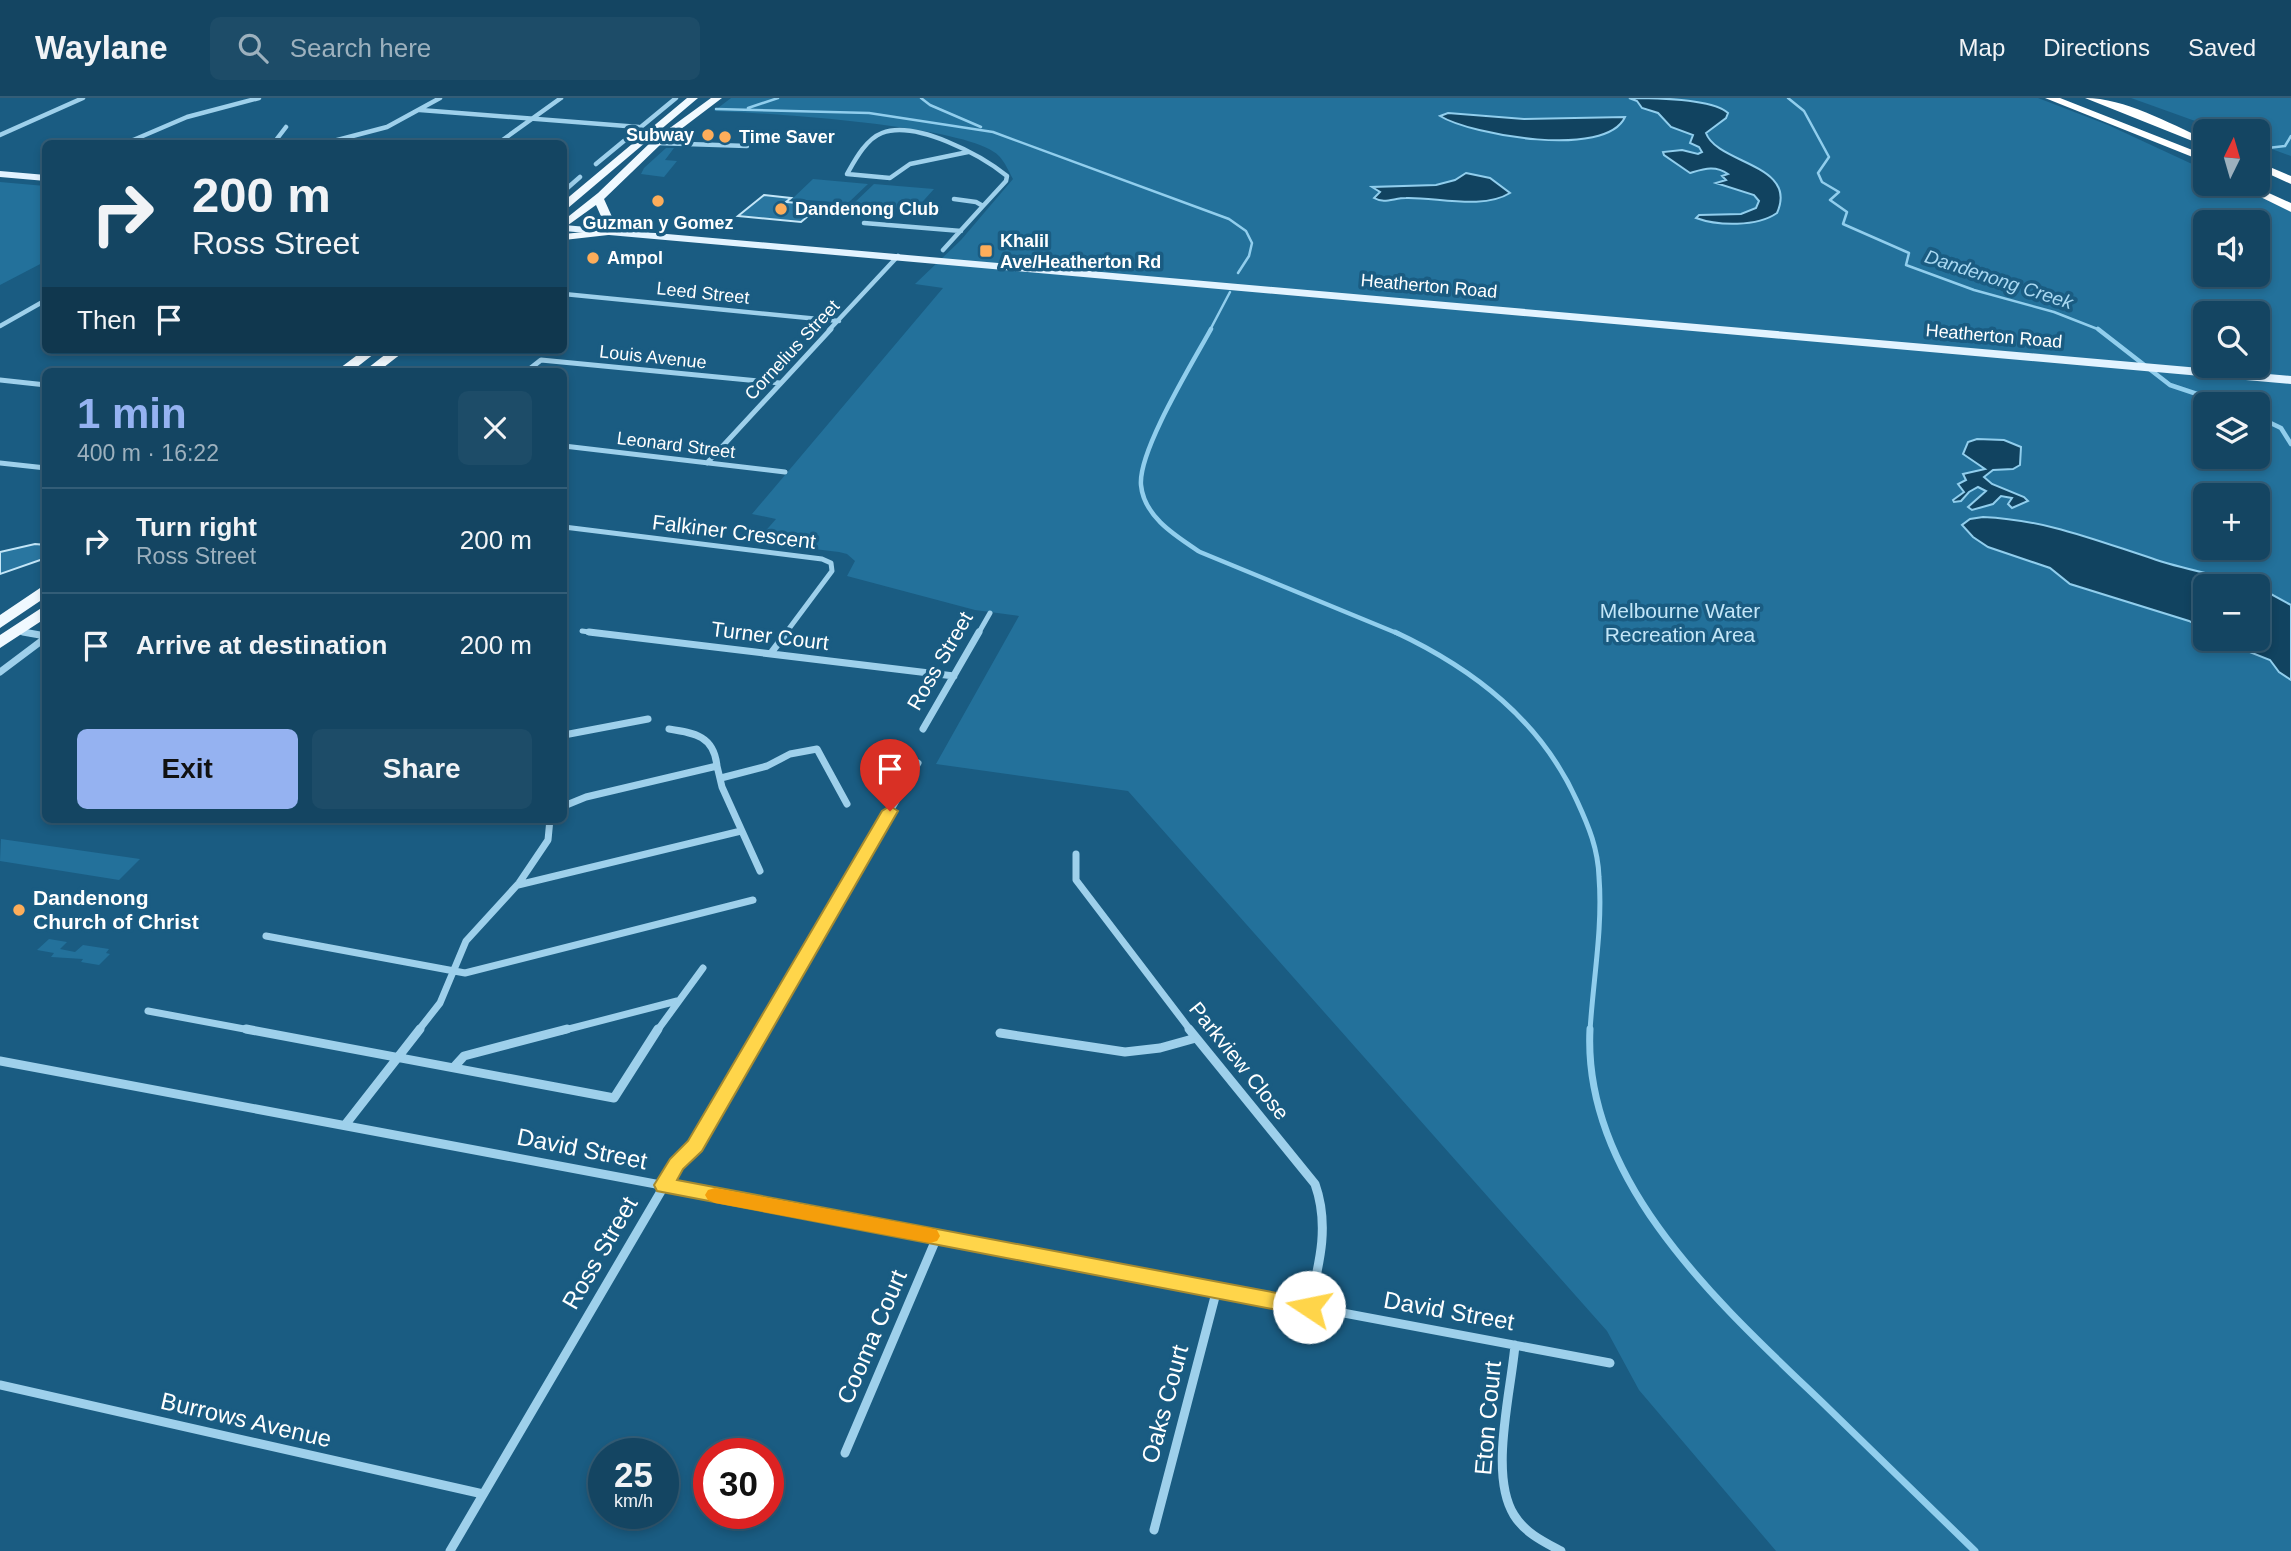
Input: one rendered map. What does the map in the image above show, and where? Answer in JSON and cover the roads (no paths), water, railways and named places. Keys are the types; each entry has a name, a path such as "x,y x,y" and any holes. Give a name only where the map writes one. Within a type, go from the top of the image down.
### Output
{"highway":[{"path":"567,202 584,181 693,98"},
{"path":"567,222 656,143 717,98"},
{"path":"2050,98 2193,154"},
{"path":"2090,98 2193,137"},
{"path":"2152,138 2193,160"},
{"path":"2270,163 2291,171"},
{"path":"2270,170 2291,180"},
{"path":"2270,186 2291,196"},
{"path":"2266,196 2291,208"},
{"path":"598,197 608,221 628,226"},
{"path":"567,237 613,232"},
{"path":"348,368 367,354"},
{"path":"375,368 394,354"},
{"path":"0,623 42,592"},
{"path":"0,643 42,613"}],"main road":[{"path":"0,174 42,178"},
{"name":"Heatherton Road","path":"567,224 628,226 902,252"},
{"name":"Heatherton Road","path":"567,224 613,232 939,255 2173,364 2291,380"},
{"name":"Heatherton Road","path":"2173,364 2193,363"},
{"path":"2270,367 2291,369"}],"street":[{"path":"0,135 83,98"},
{"path":"226,98 239,104"},
{"path":"132,139 187,117 259,98"},
{"path":"345,140 387,127 440,98"},
{"path":"502,140 561,98"},
{"path":"596,164 676,98"},
{"path":"420,110 639,127"},
{"path":"276,140 286,127"},
{"path":"939,255 1006,181 1007,176 991,163 968,152 926,136 889,131 874,139 847,174 865,178 890,178 910,164 968,152"},
{"path":"132,139 141,140"},
{"path":"656,143 747,146"},
{"path":"567,188 571,184 584,181"},
{"path":"571,184 584,181"},
{"path":"954,199 976,202 983,206"},
{"path":"864,223 961,231"},
{"name":"Cornelius Street","path":"707,463 902,252"},
{"name":"Leed Street","path":"567,294 839,321"},
{"path":"0,326 42,303"},
{"path":"35,307 42,308"},
{"name":"Louis Avenue","path":"531,368 541,360 780,383"},
{"path":"0,380 42,385"},
{"name":"Leonard Street","path":"567,446 785,472"},
{"path":"0,463 42,468"},
{"name":"Falkiner Crescent","path":"567,527 822,559 831,563 832,571 771,653"},
{"name":"Ross Street","path":"923,729 990,613"},
{"path":"17,631 42,637"},
{"name":"Turner Court","path":"582,631 954,676"},
{"path":"0,672 42,642"},
{"path":"567,734 648,719"},
{"path":"669,729 698,733 708,739 717,757 717,766 741,831 760,871"},
{"path":"721,778 767,766 790,754 817,749 847,804"},
{"name":"Ross Street","path":"450,1551 664,1185 677,1164 695,1146 918,763"},
{"path":"567,806 586,797 717,766"},
{"path":"345,1125 440,1003 466,941 517,886 548,840 550,823"},
{"path":"517,886 741,831"},
{"name":"Parkview Close","path":"1076,854 1076,880 1196,1038 1299,1163 1321,1197 1324,1235 1309,1307"},
{"path":"266,936 465,973 753,900"},
{"path":"148,1011 614,1098 703,968"},
{"path":"454,1068 464,1056 678,1001"},
{"path":"1000,1033 1125,1052 1160,1048 1196,1038"},
{"name":"David Street","path":"0,1060 1610,1363"},
{"name":"Cooma Court","path":"845,1453 937,1237"},
{"name":"Oaks Court","path":"1154,1530 1217,1289"},
{"name":"Eton Court","path":"1515,1345 1502,1472 1506,1501 1512,1515 1536,1539 1561,1551"},
{"name":"Burrows Avenue","path":"0,1385 483,1494"}],"waterway":[{"path":"748,108 778,98"},
{"path":"921,98 930,105 981,127"},
{"name":"Dandenong Creek","path":"1788,98 1804,111 1829,157 1818,173 1822,182 1839,192 1830,200 1847,212 1843,224 1909,253 1906,265 1974,290 2054,312 2099,329"},
{"path":"716,109 869,113 993,132 1229,219 1246,231 1252,243 1249,256 1238,273"},
{"path":"2270,148 2285,146 2291,136"},
{"path":"1210,330 1230,292"},
{"path":"1211,329 1168,407 1148,451 1141,485 1148,507 1163,524 1200,552 1398,634"},
{"name":"Dandenong Creek","path":"2099,329 2170,385 2193,393"},
{"name":"Dandenong Creek","path":"2270,423 2281,428 2291,444"},
{"path":"1398,634 1452,663 1502,700 1544,746 1577,801 1592,838 1599,877 1599,935 1590,1030"},
{"path":"1590,1030 1594,1086 1609,1140 1635,1191 1667,1239 1705,1285 1746,1328 1975,1551"}],"place":[{"name":"Subway","path":"708,135"},
{"name":"Time Saver","path":"725,137"},
{"name":"Guzman y Gomez","path":"658,201"},
{"name":"Dandenong Club","path":"781,209"},
{"name":"Khalil Ave/Heatherton Rd","path":"986,251"},
{"name":"Ampol","path":"593,258"},
{"name":"Dandenong Church of Christ","path":"19,910"}],"park label":[{"name":"Melbourne Water Recreation Area","path":"1680,623"}]}
